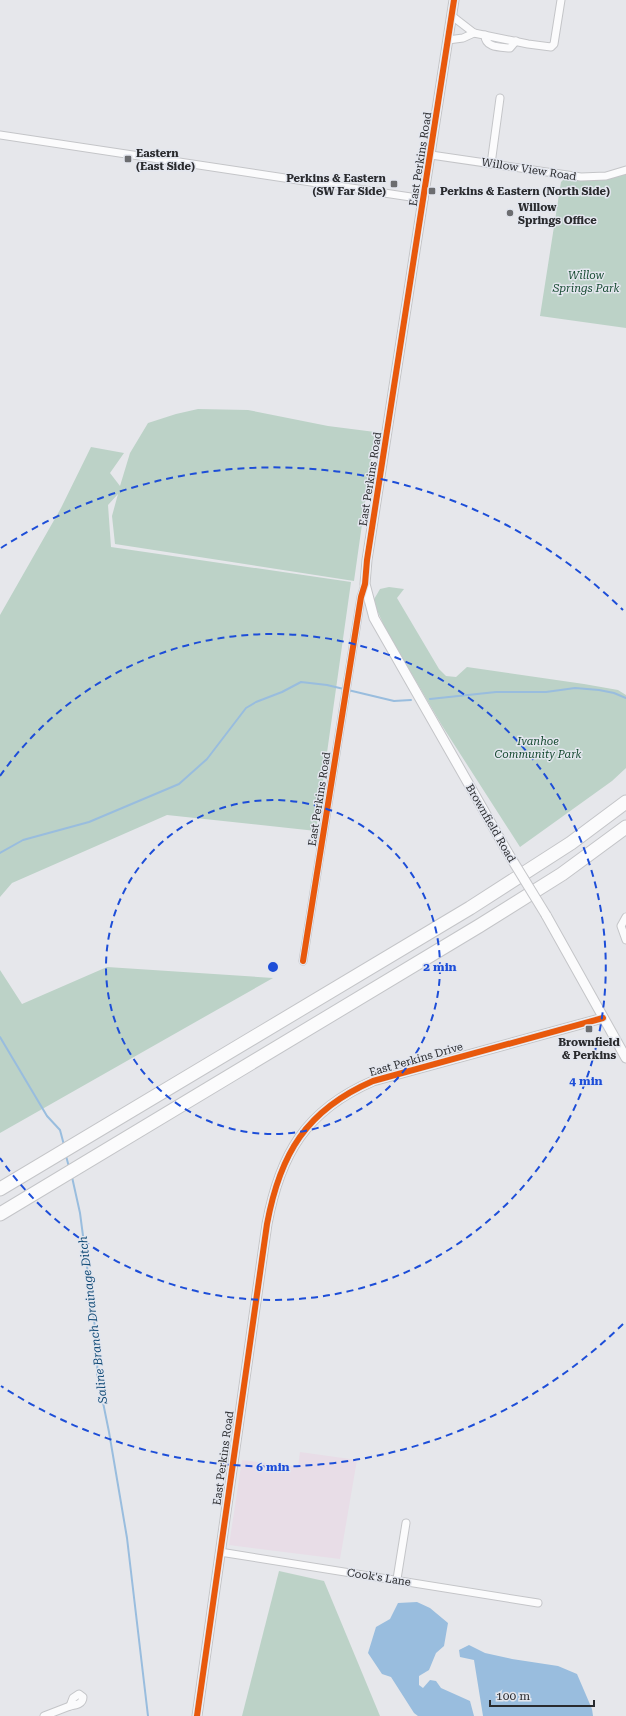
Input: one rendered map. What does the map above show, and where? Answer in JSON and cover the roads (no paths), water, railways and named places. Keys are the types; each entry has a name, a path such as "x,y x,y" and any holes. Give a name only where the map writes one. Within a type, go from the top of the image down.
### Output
{"highway":[{"path":"0,1189 470,908 571,843 626,802"},
{"path":"0,1214 479,926 562,874 626,827"}],"street":[{"name":"East Perkins Road","path":"302,961 361,597 365,584 367,560 454,0"},
{"path":"452,16 474,33 485,35 487,42 490,45 510,48 516,41 546,48 553,46 561,0"},
{"path":"448,40 463,38 474,33"},
{"path":"491,164 500,98"},
{"path":"0,135 424,199"},
{"name":"Willow View Road","path":"431,154 581,177 606,176 626,170"},
{"name":"Brownfield Road","path":"365,584 369,602 377,623 508,852 546,915 626,1058"},
{"path":"626,917 621,926 626,940"},
{"name":"East Perkins Drive","path":"271,1203 278,1176 286,1158 302,1133 330,1104 356,1088 394,1074 603,1018"},
{"name":"East Perkins Road","path":"197,1716 271,1203"},
{"path":"396,1579 406,1523"},
{"name":"Cook's Lane","path":"220,1552 396,1579 538,1603"},
{"path":"44,1716 70,1706"}],"water":[{"path":"417,1602 430,1608 448,1623 444,1646 436,1653 429,1670 419,1676 419,1685 423,1688 430,1680 436,1681 441,1688 470,1701 474,1716 418,1716 414,1713 391,1677 382,1674 368,1653 376,1627 390,1619 398,1603"},
{"path":"469,1645 485,1653 558,1666 577,1674 592,1709 593,1716 483,1716 474,1660 460,1657 459,1650"}],"waterway":[{"path":"0,853 23,840 89,822 179,784 207,759 246,708 301,682 327,685 394,701 411,700"},
{"path":"430,699 496,692 546,692 575,688 599,690 614,693 626,698"},
{"name":"Saline Branch Drainage Ditch","path":"0,1037 47,1116 60,1130 64,1145"},
{"name":"Saline Branch Drainage Ditch","path":"66,1156 69,1167"},
{"name":"Saline Branch Drainage Ditch","path":"72,1177 80,1213 98,1350 97,1373 109,1432 127,1538 148,1716"}],"place":[{"name":"Eastern (East Side)","path":"128,159"},
{"name":"Perkins & Eastern (SW Far Side)","path":"394,184"},
{"name":"Perkins & Eastern (North Side)","path":"432,191"},
{"name":"Willow Springs Office","path":"510,213"},
{"name":"Brownfield & Perkins","path":"589,1029"}],"park label":[{"name":"Willow Springs Park","path":"586,281"},
{"name":"Ivanhoe Community Park","path":"538,747"}]}
